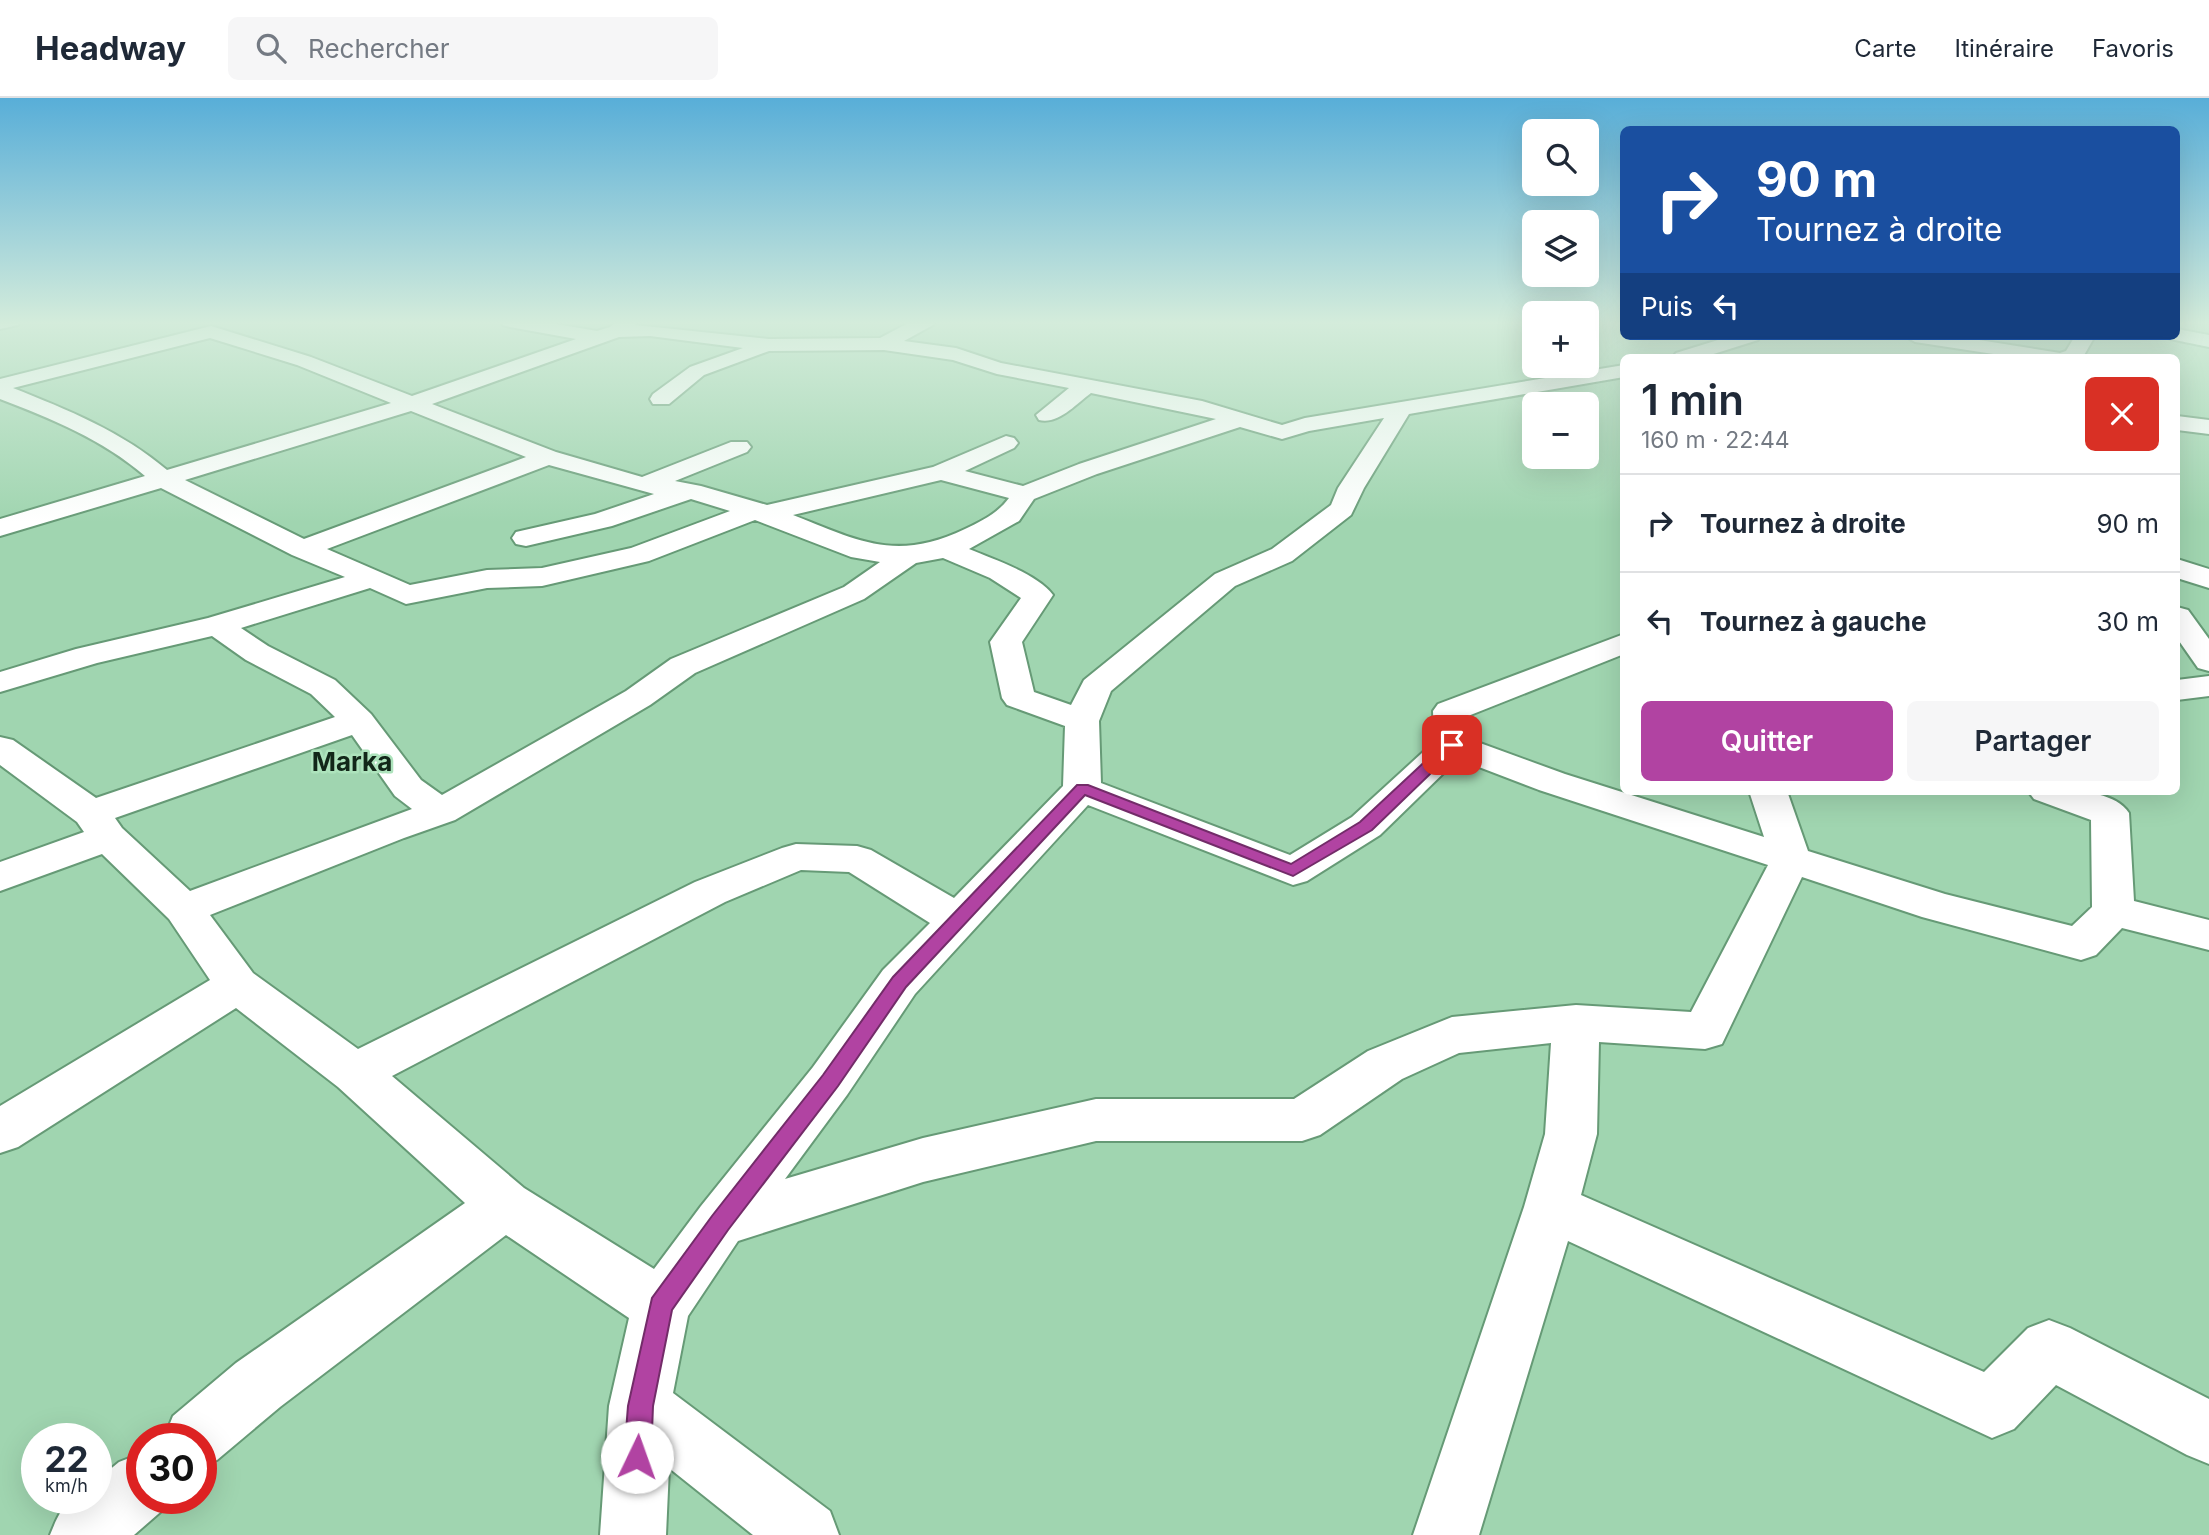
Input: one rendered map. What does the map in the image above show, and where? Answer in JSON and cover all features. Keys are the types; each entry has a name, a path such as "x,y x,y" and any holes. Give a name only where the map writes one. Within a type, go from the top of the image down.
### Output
{"street":[{"path":"371,388 547,457 643,485 692,491 760,512 861,551 907,556 946,550 1010,515 1025,494 1088,469 1237,419"},
{"path":"0,528 457,388"},
{"path":"662,399 675,388"},
{"path":"1047,415 1084,388"},
{"path":"1103,388 1202,408 1282,432 1305,425 1524,388"},
{"path":"0,391 75,420 136,456 163,479 302,549 406,595 487,579 542,577 639,555 760,512 942,473 1006,443"},
{"path":"633,1535 640,1406 661,1306 720,1223 830,1081 899,982 1082,789 1082,721 1097,687 1225,579 1282,555 1342,509 1351,488 1401,409"},
{"path":"2180,423 2209,427"},
{"path":"643,485 739,447"},
{"path":"302,549 511,473 547,457"},
{"path":"942,473 1025,494"},
{"path":"526,538 603,520 692,491"},
{"path":"946,550 1000,572 1038,595 1006,642 1019,698 1082,721"},
{"path":"184,909 390,828 441,812 638,698 683,666 854,593 907,556"},
{"path":"2180,569 2209,579"},
{"path":"0,682 87,656 217,625 373,579"},
{"path":"2180,620 2209,661"},
{"path":"217,625 257,653 323,687 359,721 408,788 441,812"},
{"path":"1452,745 1450,711 1620,645"},
{"path":"2180,690 2209,687"},
{"path":"0,877 99,825 359,721"},
{"path":"1082,789 1293,871 1366,826 1452,745"},
{"path":"1452,745 1552,782 1937,907 2081,944 2113,911 2110,813 2058,795"},
{"path":"0,748 99,825 184,909 237,985 355,1073 505,1205 661,1306"},
{"path":"720,1223 923,1160 1096,1120 1302,1119 1385,1065 1452,1035 1576,1023 1705,1031 1791,859 1769,795"},
{"path":"355,1073 710,892 796,857 858,859 959,920"},
{"path":"2113,911 2209,936"},
{"path":"0,1132 237,985"},
{"path":"1446,1535 1551,1207 1571,1134 1576,1023"},
{"path":"213,1423 258,1385 505,1205"},
{"path":"1551,1207 1992,1407 2049,1349 2209,1433"},
{"path":"640,1406 806,1535"},
{"path":"83,1535 126,1499"}],"district":[{"name":"Marka","path":"352,761"}],"route":[{"path":"637,1457 640,1406 661,1306 720,1223 830,1081 899,982 1082,789 1293,871 1366,826 1452,745"}]}
